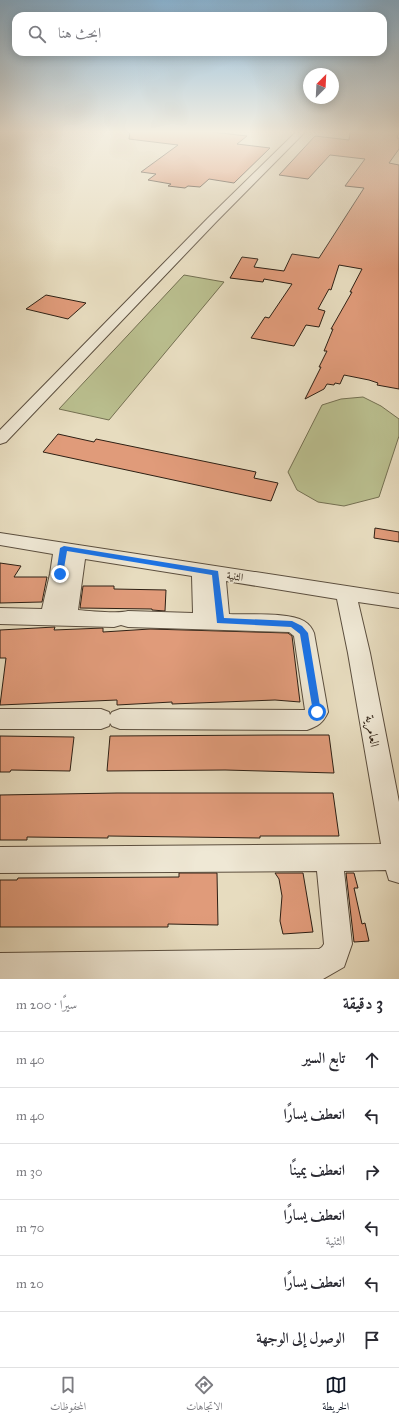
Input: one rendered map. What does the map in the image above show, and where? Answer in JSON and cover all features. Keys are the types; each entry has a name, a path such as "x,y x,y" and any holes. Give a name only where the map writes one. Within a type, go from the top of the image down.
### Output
{"street":[{"path":"0,439 254,178"},
{"name":"الثنية","path":"0,539 399,601"},
{"path":"59,617 70,550"},
{"path":"208,571 212,621"},
{"name":"العامرية","path":"346,593 359,653 398,864"},
{"path":"0,616 288,624 299,628 304,633 317,712 313,717 307,720 0,719"},
{"path":"0,860 329,859 398,864"},
{"path":"0,968 323,964 334,957 338,944 329,859"}],"green space":[{"path":"184,275 224,282 109,420 59,409"},
{"path":"363,397 381,406 399,419 399,436 379,497 344,506 318,502 297,490 288,472 322,405 341,399"}],"building":[{"path":"151,178 239,178 234,183 209,179 200,187 188,186 185,188 168,186 171,184 148,180"},
{"path":"351,178 399,178 399,389 377,385 378,383 369,380 344,375 340,384 327,384 324,389 305,399 321,367 319,367 327,351 324,351 333,329 331,329 352,292 350,292 362,269 339,265 331,290 329,289 318,309 325,311 319,327 306,325 294,346 251,338 265,317 269,318 292,284 264,279 263,282 230,278 242,257 258,259 254,267 284,271 292,254 319,258 364,188 345,186"},
{"path":"46,295 86,303 68,319 26,309"},
{"path":"58,434 94,442 96,439 256,472 254,478 278,483 271,501 43,452"},
{"path":"375,528 399,532 399,542 374,538"},
{"path":"0,563 21,566 14,577 47,577 42,602 0,603"},
{"path":"83,586 114,586 114,589 166,590 165,611 152,609 80,608"},
{"path":"55,627 54,630 103,628 103,632 150,629 288,633 292,636 300,702 275,700 172,704 172,702 117,705 117,700 0,705 6,658 0,658 0,630"},
{"path":"329,735 334,773 225,770 107,771 110,736"},
{"path":"0,736 74,737 70,771 11,770 10,772 0,772"},
{"path":"117,793 333,793 339,836 260,836 260,838 108,836 108,838 27,837 27,840 0,840 0,795"},
{"path":"179,873 217,873 218,925 168,924 168,927 0,927 0,880 17,880 18,878 179,877"},
{"path":"275,873 303,873 313,932 283,934 280,921 282,896 279,879"},
{"path":"346,873 354,873 358,888 354,888 362,924 365,923 369,941 354,942"}],"route":[{"path":"60,574 64,548 216,572 220,621 292,624 304,633 317,712"}]}
